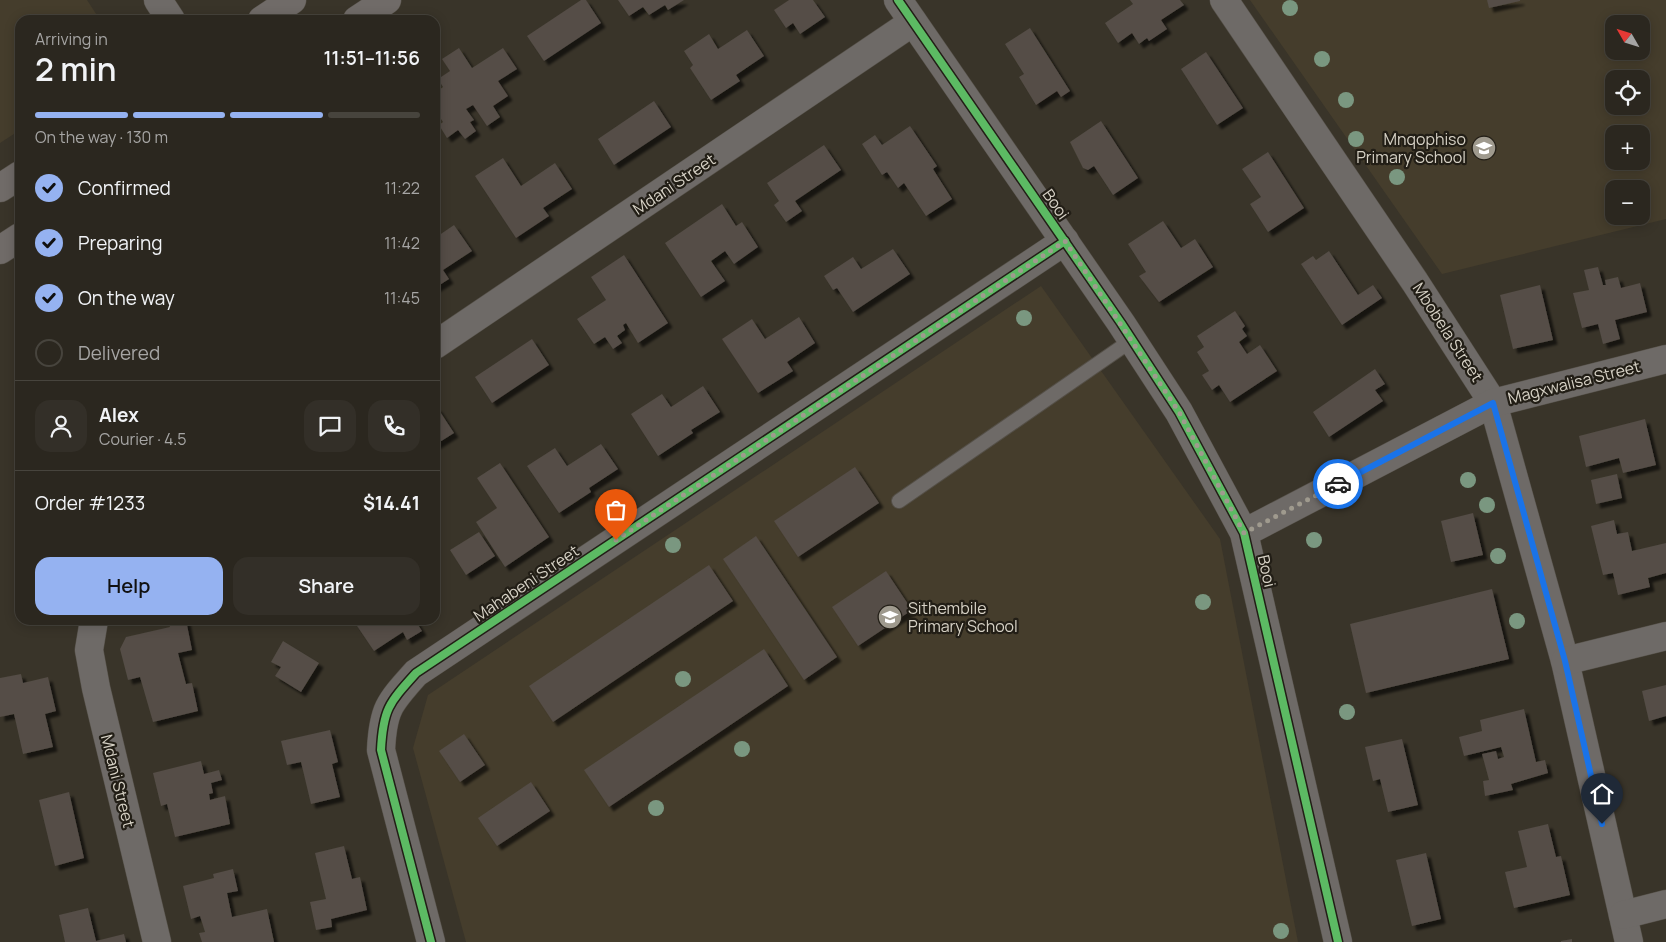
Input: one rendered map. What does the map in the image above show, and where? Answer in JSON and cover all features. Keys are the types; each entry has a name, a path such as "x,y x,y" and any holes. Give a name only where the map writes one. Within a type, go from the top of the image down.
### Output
{"main road":[{"path":"270,15 292,0"},
{"path":"364,15 387,0"},
{"path":"0,188 15,178"},
{"path":"0,250 15,240"}],"street":[{"path":"158,0 168,15"},
{"name":"Booi","path":"898,0 1065,241 1179,412 1244,533 1338,942"},
{"name":"Mbobela Street","path":"1224,0 1416,282 1493,403 1565,661 1629,942"},
{"name":"Mdani Street","path":"440,342 913,22"},
{"name":"Mahabeni Street","path":"431,942 381,750 382,722 391,702 416,673 1065,241"},
{"name":"Magxwalisa Street","path":"1244,533 1493,403 1666,359"},
{"name":"Mdani Street","path":"93,625 89,650 96,688 157,942"},
{"path":"1565,661 1666,636"},
{"path":"1623,915 1666,904"}],"lane":[{"path":"899,501 1132,340"}],"shaded area":[{"path":"0,0 87,0 97,15 15,15 15,133 0,143"},
{"name":"Mnqophiso Primary School","path":"1250,0 1666,0 1666,219 1650,223 1650,180 1605,180 1605,225 1642,225 1442,274"},
{"name":"Sithembile Primary School","path":"1041,286 1220,539 1298,942 466,942 413,748 428,695"}],"building":[{"path":"581,0 586,0 601,23 544,61 527,36"},
{"path":"618,0 684,0 668,10 665,5 649,15 643,7 629,16"},
{"path":"789,0 813,0 825,17 800,34 793,23 786,28 774,10"},
{"path":"1130,0 1180,0 1184,5 1161,20 1167,29 1149,41 1147,38 1139,44 1132,33 1118,43 1105,23 1133,4"},
{"path":"1487,0 1520,0 1520,1 1489,8"},
{"path":"1030,28 1070,91 1061,97 1057,91 1036,105 1019,77 1024,74 1005,44"},
{"path":"747,30 764,56 736,75 740,81 711,100 690,68 693,65 684,51 709,34 718,49"},
{"path":"459,48 472,68 503,48 517,69 498,81 508,96 493,106 500,117 487,126 473,105 466,109 474,120 470,122 476,131 465,139 458,130 447,138 440,127 443,122 440,118 440,89 443,87 440,78 450,71 442,59"},
{"path":"1206,52 1243,108 1217,125 1181,69"},
{"path":"654,101 671,127 614,165 598,139"},
{"path":"1101,121 1138,178 1113,195 1094,166 1088,170 1083,168 1070,142"},
{"path":"910,126 937,166 933,169 952,199 926,216 904,183 898,188 887,172 882,175 862,144 875,135 882,145"},
{"path":"824,145 841,170 795,201 802,211 786,222 774,205 779,201 767,183"},
{"path":"1268,152 1304,208 1268,232 1250,204 1261,197 1242,169"},
{"path":"503,158 521,186 555,163 572,189 543,208 549,216 516,238 475,176"},
{"path":"722,204 736,226 742,222 758,247 734,264 725,251 711,261 725,281 701,297 665,243"},
{"path":"1163,221 1181,248 1195,239 1213,267 1159,302 1139,276 1146,272 1128,244"},
{"path":"454,225 472,251 443,270 449,279 440,285 440,235"},
{"path":"893,249 910,274 853,312 837,288 833,290 824,276 853,257 861,269"},
{"path":"1329,251 1358,295 1373,285 1382,298 1342,325 1301,264 1313,256 1316,260"},
{"path":"624,255 668,323 638,343 626,323 623,325 625,330 617,336 622,343 613,349 605,337 594,344 577,319 606,300 591,277"},
{"path":"1598,267 1603,285 1606,285 1605,280 1618,277 1621,288 1640,283 1647,312 1615,320 1620,339 1603,344 1598,324 1582,328 1573,293 1589,290 1584,270"},
{"path":"1540,285 1553,340 1513,349 1500,295"},
{"path":"1235,311 1245,326 1242,329 1247,336 1239,342 1247,354 1260,345 1277,371 1230,402 1219,385 1212,390 1202,375 1209,371 1197,352 1204,347 1197,336"},
{"path":"799,317 815,343 787,362 793,371 758,393 722,339 752,319 765,339"},
{"path":"532,339 549,365 492,403 475,377"},
{"path":"1375,369 1385,384 1375,390 1383,401 1329,437 1313,412"},
{"path":"703,386 720,412 691,430 693,433 658,456 631,414 662,394 671,407"},
{"path":"440,412 454,433 440,442"},
{"path":"1645,419 1656,465 1623,473 1619,458 1586,467 1579,436"},
{"path":"601,444 618,469 589,488 591,492 559,513 527,466 555,448 567,466"},
{"path":"500,463 549,537 505,567 476,522 497,508 477,478"},
{"path":"855,467 879,503 798,557 774,521"},
{"path":"1617,474 1622,498 1596,504 1591,480"},
{"path":"1473,513 1483,555 1451,562 1441,521"},
{"path":"1614,520 1617,534 1628,532 1632,551 1666,543 1666,573 1648,578 1650,587 1618,595 1613,573 1603,575 1591,526"},
{"path":"479,532 495,556 466,575 450,550"},
{"path":"756,536 837,657 804,680 723,559"},
{"path":"709,565 733,601 553,722 529,686"},
{"path":"886,571 912,610 858,646 832,607"},
{"path":"1492,589 1509,659 1366,693 1350,624"},
{"path":"169,625 187,625 192,650 178,653 186,684 192,683 198,711 153,722 140,677 128,680 120,649 126,637 170,627"},
{"path":"356,625 418,625 422,631 407,640 403,632 374,651"},
{"path":"283,641 319,663 301,692 275,676 281,667 271,662"},
{"path":"764,649 788,686 609,807 584,770"},
{"path":"21,674 23,683 48,677 56,711 45,714 53,747 23,754 14,714 0,717 0,678"},
{"path":"1666,685 1666,716 1649,721 1642,691"},
{"path":"1524,709 1536,762 1545,760 1548,773 1511,784 1513,790 1485,796 1483,781 1489,780 1482,754 1496,751 1498,759 1504,757 1501,747 1464,756 1459,737 1482,731 1480,720"},
{"path":"330,730 338,762 332,764 340,797 311,804 301,762 287,765 281,741"},
{"path":"464,734 485,765 460,782 439,751"},
{"path":"1402,739 1418,805 1388,812 1380,779 1373,781 1365,747"},
{"path":"201,761 204,774 219,770 222,780 211,783 213,793 209,794 210,800 225,796 230,824 175,837 167,804 161,806 153,773"},
{"path":"531,782 550,811 497,846 478,818"},
{"path":"69,792 84,858 55,866 39,800"},
{"path":"1548,824 1556,857 1561,856 1570,895 1514,908 1505,872 1527,867 1518,831"},
{"path":"344,846 352,879 360,877 367,910 331,919 332,927 316,930 310,902 326,899 315,853"},
{"path":"1426,853 1441,919 1412,926 1396,860"},
{"path":"233,869 238,891 227,893 232,917 267,909 274,942 202,942 199,933 205,932 200,916 191,919 183,886 214,878 213,874"},
{"path":"88,908 96,941 124,934 126,942 65,942 59,915"},
{"path":"1572,939 1572,942 1561,942 1561,941"}],"cycle path":[{"path":"898,0 1121,323 1179,412 1244,533 1338,942"},
{"path":"431,942 381,750 384,725 389,707 416,673 1065,241"}],"way so far":[{"path":"616,540 1065,241 1179,412 1244,533 1338,484"}],"place":[{"name":"Mnqophiso Primary School","path":"1484,148"},
{"name":"Sithembile Primary School","path":"890,617"}],"route":[{"path":"1338,484 1493,403 1565,661 1602,824"}]}
